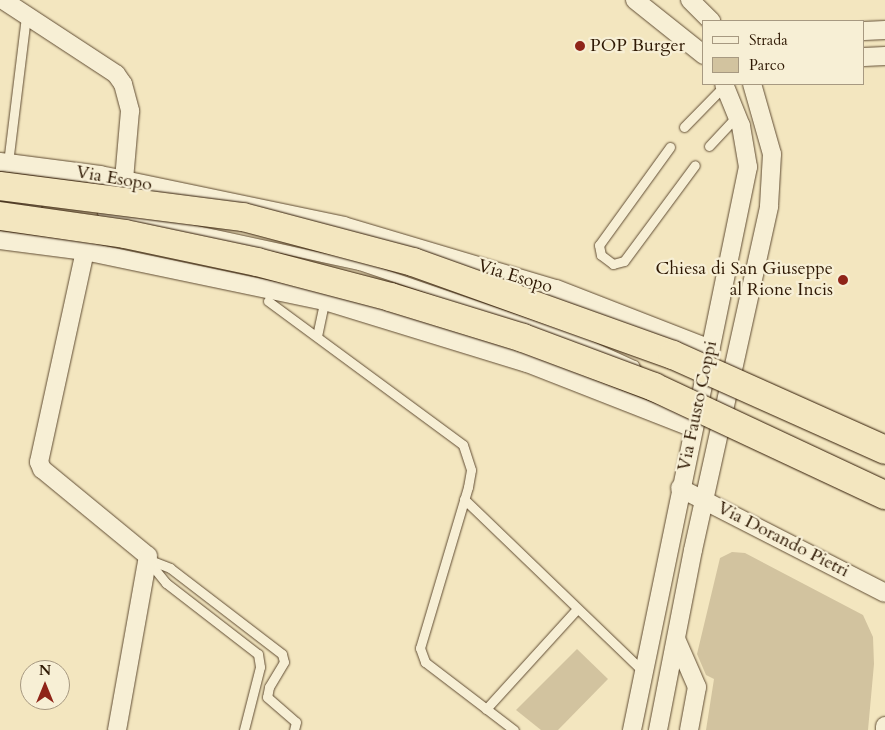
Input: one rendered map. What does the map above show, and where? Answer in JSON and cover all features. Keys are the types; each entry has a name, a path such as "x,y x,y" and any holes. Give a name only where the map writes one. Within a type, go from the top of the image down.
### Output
{"highway":[{"path":"3,170 243,217 413,262 673,355 885,450"},
{"path":"0,216 124,234 257,262 390,296 513,335 654,388 885,495"}],"street":[{"path":"3,0 116,74 123,84 130,111 124,180"},
{"path":"635,0 702,52"},
{"path":"690,0 710,20"},
{"path":"865,30 885,30"},
{"path":"865,57 885,56"},
{"name":"Via Fausto Coppi","path":"632,730 680,488 711,349 748,167 737,116 724,85"},
{"name":"Via Fausto Coppi","path":"658,730 772,185 772,154 752,85"},
{"name":"Via Esopo","path":"3,170 124,180 344,226 556,288 711,349"},
{"path":"0,240 85,251 325,301 527,363 694,428"},
{"path":"85,251 40,465 146,553 147,559 117,730"},
{"name":"Via Dorando Pietri","path":"680,488 885,592"},
{"path":"677,641 697,687 689,730"}],"lane":[{"path":"3,170 26,16"},
{"path":"684,127 723,85"},
{"path":"709,146 737,116"},
{"path":"670,147 599,245 601,255 613,264 624,261 695,165"},
{"path":"0,200 48,206"},
{"name":"Via Esopo","path":"96,212 150,220 358,265 642,361"},
{"path":"317,336 344,226"},
{"path":"268,301 463,445 471,470 420,648 425,662 514,730"},
{"path":"654,413 642,361 683,338"},
{"path":"464,499 643,670"},
{"path":"147,559 166,583 258,654 260,667 244,730"},
{"path":"147,559 170,568 282,654 284,662 269,687 267,697 296,722 294,730"},
{"path":"486,709 577,609"}],"green space":[{"path":"732,552 745,553 863,615 873,637 874,664 868,730 706,730 714,679 706,675 697,654 720,558"},
{"path":"577,649 608,679 558,730 541,730 516,710"}],"place":[{"name":"POP Burger","path":"580,46"},
{"name":"Chiesa di San Giuseppe al Rione Incis","path":"843,280"}]}
